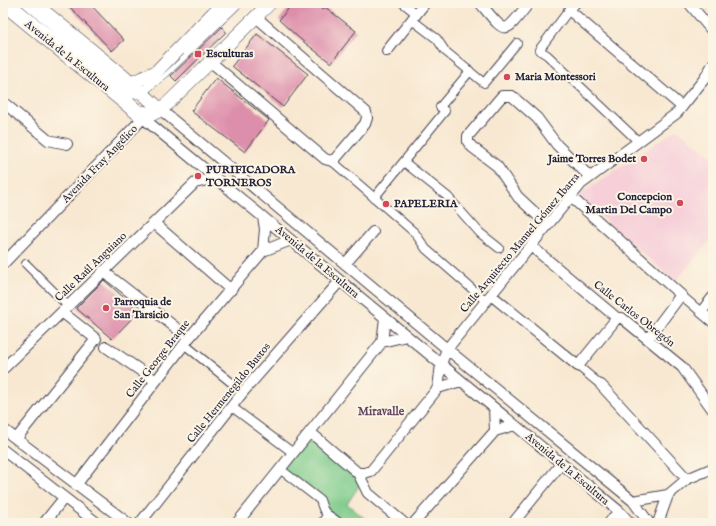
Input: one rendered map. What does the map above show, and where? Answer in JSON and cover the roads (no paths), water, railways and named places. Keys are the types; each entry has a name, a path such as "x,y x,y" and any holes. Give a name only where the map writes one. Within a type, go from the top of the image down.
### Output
{"street":[{"name":"Avenida de la Escultura","path":"34,3 129,91 143,118 619,511 630,523"},
{"path":"129,91 156,72 223,3"},
{"name":"Avenida Fray Angélico","path":"3,264 143,118 159,108 211,62 270,3"},
{"path":"403,3 445,51 484,83 517,43"},
{"path":"387,51 425,3"},
{"path":"480,3 500,27 506,28 511,26 529,3"},
{"path":"689,3 713,32"},
{"name":"Avenida de la Escultura","path":"3,4 129,91 159,108 447,349 633,501 649,523"},
{"path":"639,142 547,55 539,50 572,6 682,107"},
{"path":"256,17 366,112 367,118 365,124 332,161"},
{"path":"211,62 325,159 332,161 415,233 426,250 578,366 600,386 687,480"},
{"name":"Calle Arquitecto Manuel Gómez Ibarra","path":"438,388 441,364 447,349 581,184 665,123 682,107 705,78 713,64"},
{"path":"374,198 445,111 440,107 470,71"},
{"path":"548,225 518,197 497,166 472,147 468,142 468,136 502,96 512,96 537,118 557,146 590,177"},
{"path":"3,102 48,140 68,144"},
{"path":"404,162 448,197 480,233 499,248"},
{"path":"198,163 195,183 216,178"},
{"name":"Calle Raúl Anguiano","path":"3,369 195,183"},
{"path":"571,197 713,322"},
{"path":"263,217 265,229 263,250 290,240"},
{"path":"154,223 231,290"},
{"path":"345,264 373,232"},
{"name":"Calle Carlos Obregón","path":"531,246 617,318 622,318 682,367 713,410"},
{"name":"Calle George Braque","path":"76,485 186,341 231,290 263,250"},
{"path":"26,264 65,309 96,339 156,381"},
{"path":"103,271 186,341 243,392"},
{"name":"Calle Hermenegildo Bustos","path":"140,523 243,392 340,281"},
{"path":"648,338 681,295"},
{"path":"701,312 713,297"},
{"path":"237,523 292,452 310,432 382,342 385,318"},
{"path":"578,366 617,318"},
{"path":"382,342 407,336"},
{"path":"16,439 96,339"},
{"path":"361,473 370,471 438,388 461,380"},
{"path":"232,407 292,452"},
{"path":"494,408 495,431"},
{"path":"414,523 495,431 515,425"},
{"path":"3,429 128,523"},
{"path":"310,432 361,473 368,493 404,523"},
{"path":"4,451 97,523"},
{"path":"513,523 561,464"},
{"path":"633,501 668,495 687,480 713,468"},
{"path":"280,469 320,500 326,519 338,523"},
{"path":"658,523 668,495"},
{"path":"44,523 64,498"},
{"path":"609,523 619,511"}],"lane":[{"path":"14,3 129,91"},
{"path":"23,3 129,91 140,108 149,110 159,108 265,3"},
{"path":"129,91 164,71 235,3"},
{"path":"129,91 167,74 241,3"}],"place":[{"name":"Esculturas","path":"198,54"},
{"name":"Maria Montessori","path":"507,77"},
{"name":"Jaime Torres Bodet","path":"644,159"},
{"name":"PURIFICADORA TORNEROS","path":"198,176"},
{"name":"Concepcion Martin Del Campo","path":"680,203"},
{"name":"PAPELERIA","path":"386,204"},
{"name":"Parroquia de San Tarsicio","path":"106,308"}],"district":[{"name":"Miravalle","path":"381,411"}]}
